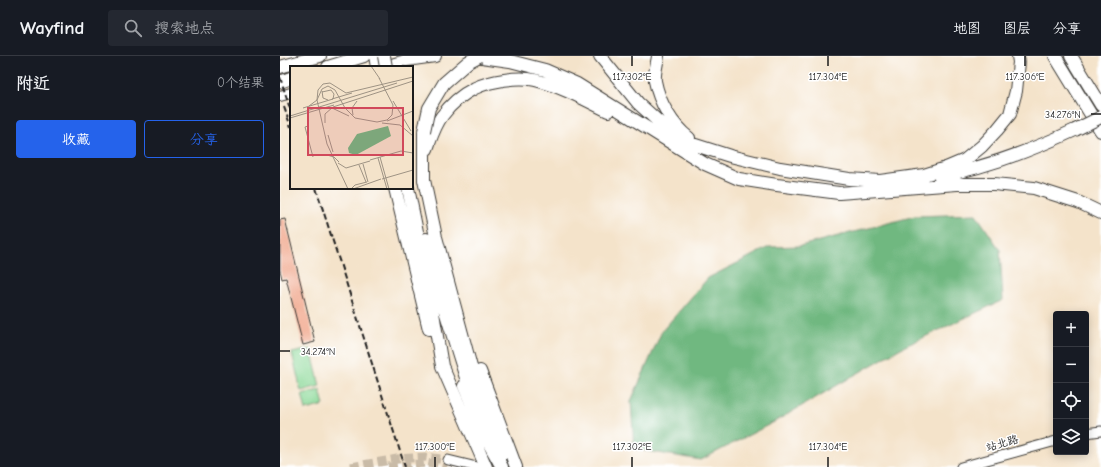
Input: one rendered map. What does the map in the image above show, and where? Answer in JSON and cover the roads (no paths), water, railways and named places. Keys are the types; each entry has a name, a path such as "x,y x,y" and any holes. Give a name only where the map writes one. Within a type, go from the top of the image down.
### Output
{"highway":[{"path":"280,67 320,56"},
{"path":"331,66 364,56"},
{"path":"375,56 377,66"},
{"path":"384,56 386,66"},
{"path":"406,60 435,56"},
{"path":"475,56 545,70 577,84 646,126 704,164 739,179 839,193 957,184 994,184 1034,188 1078,202 1101,213"},
{"path":"424,158 424,131 429,108 444,83 468,62 479,56"},
{"path":"658,56 655,80 662,102 672,120 686,135 698,144 730,156"},
{"path":"596,57 638,102 670,132 689,143 730,156 780,168 849,179 880,181 924,175 946,168 965,160 982,146 1010,114 1016,91 1018,56"},
{"path":"1055,56 1101,131"},
{"path":"1071,56 1101,105"},
{"path":"1079,56 1101,92"},
{"path":"596,57 628,100 669,142"},
{"path":"280,82 290,78"},
{"path":"502,467 487,440 461,378 446,334 440,292 418,182 432,134 442,116 456,102 475,88 496,81 516,80 533,80 550,85 582,98 620,117 646,126"},
{"path":"906,189 964,178 1014,163 1078,133 1101,117"},
{"path":"893,179 930,178 953,174 1004,160 1046,144 1101,126"},
{"path":"418,182 471,367 501,455 466,378 440,292"},
{"path":"395,189 426,319 442,366 486,466"},
{"path":"408,189 432,304 442,366"},
{"path":"446,276 463,316 478,365 490,393 516,467"},
{"path":"432,304 451,368 475,427 486,466"}],"main road":[{"path":"385,66 419,56"},
{"path":"280,96 290,93"}],"street":[{"path":"1089,433 1101,431"},
{"path":"1027,448 1053,442"},
{"name":"站北路","path":"960,467 1027,448"},
{"name":"站北路","path":"981,467 1027,448"},
{"path":"448,460 486,466"}],"tunnel":[{"path":"501,455 510,467"},
{"path":"351,467 397,459 426,457 448,460"},
{"path":"388,467 427,463 447,467"}],"railway":[{"path":"280,77 290,109"},
{"path":"284,107 290,124"},
{"path":"316,189 405,467"}]}
